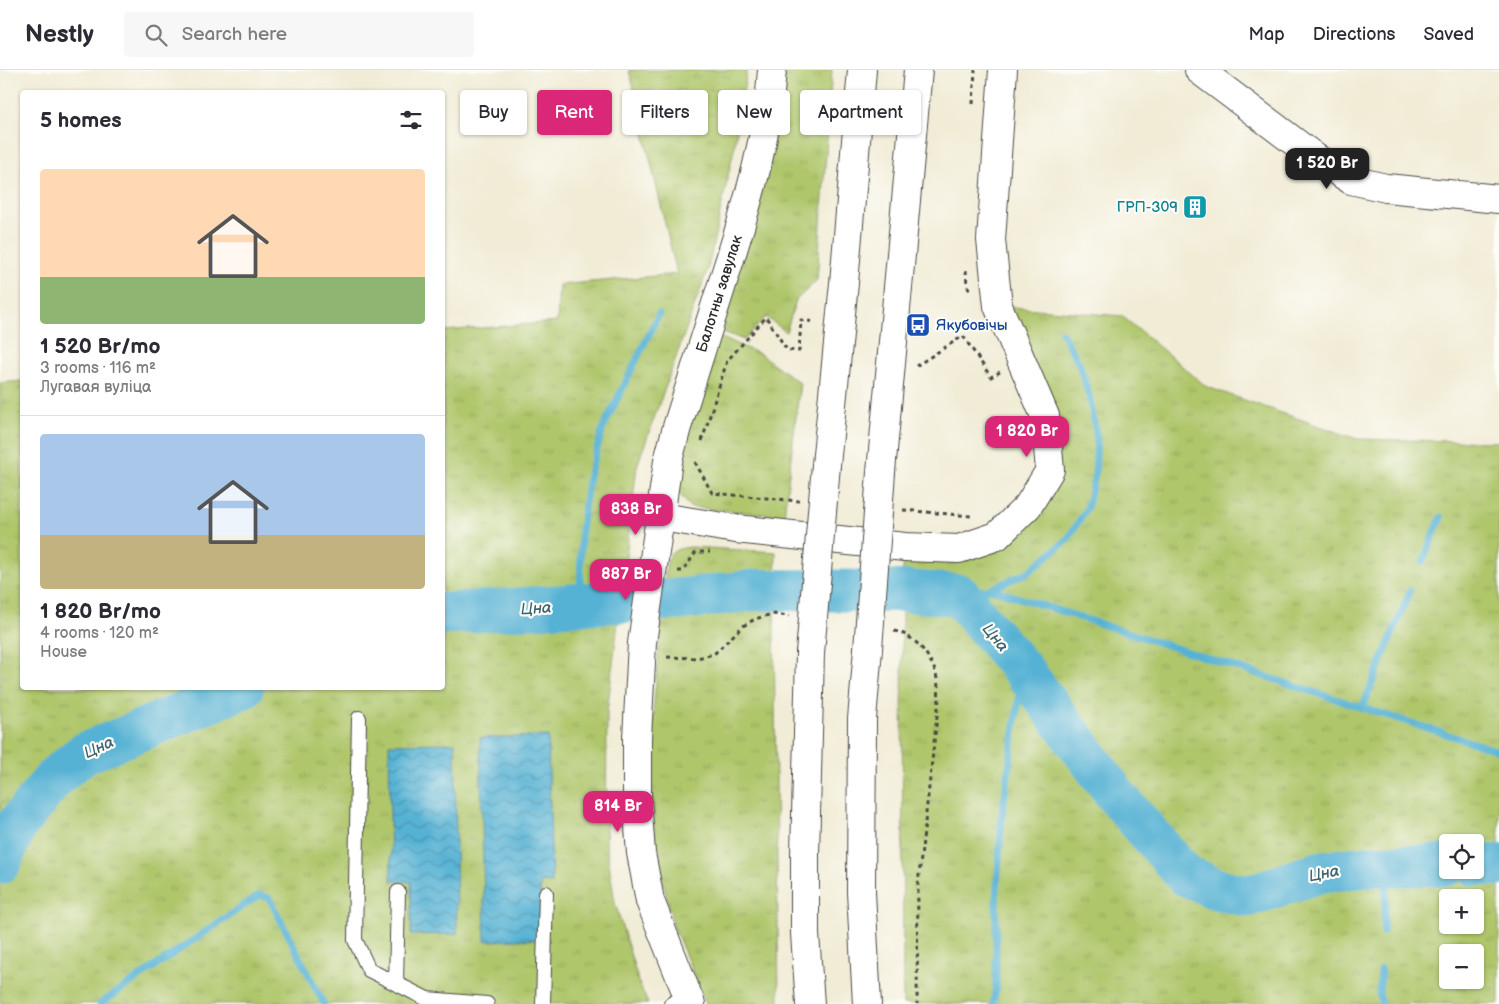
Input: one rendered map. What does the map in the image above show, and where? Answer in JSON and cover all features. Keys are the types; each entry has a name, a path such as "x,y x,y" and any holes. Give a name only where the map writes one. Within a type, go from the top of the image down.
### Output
{"main road":[{"name":"Балотны завулак","path":"683,1001 650,901 640,853 637,801 637,738 642,644 668,461 742,220 758,160 766,125 772,70"},
{"path":"810,1004 805,934 805,855 810,653 862,70"},
{"path":"867,1004 861,892 862,719 881,472 918,70"},
{"path":"660,516 736,529 896,546 960,548 997,536 1028,506 1050,470 1045,416 998,306 991,240 1003,70"},
{"path":"1199,70 1316,158 1351,180 1386,188 1499,199"}],"lane":[{"path":"359,718 354,940 369,970 427,999 487,1004"},
{"path":"396,984 398,892"},
{"path":"543,1004 546,894"}],"path":[{"path":"744,340 766,317 787,350 799,351 801,320"},
{"path":"909,371 963,336 991,377 1005,370"}],"green space":[{"path":"629,70 747,70 744,90 718,90 718,135 736,135 734,149 708,268 637,466 607,713 606,844 615,903 639,983 648,1004 0,1004 0,383 20,381 20,690 445,690 445,331 557,322 559,285 677,274 644,135 708,135 708,90 634,90"},
{"path":"772,70 832,70 831,90 800,90 800,135 827,135 817,280 796,300 786,332 766,317 744,340 709,327 756,135 790,135 790,90 767,90"},
{"path":"998,306 1122,316 1207,387 1357,439 1499,442 1499,1004 903,1004 902,579 905,547 997,536 1050,470"},
{"path":"717,336 760,354 800,383 784,516 690,507 679,493 675,469"},
{"path":"691,547 776,552 774,631 779,1004 706,1004 673,925 656,849 651,786 653,713 666,567 669,557 674,551"}],"water":[{"path":"548,736 552,883 540,882 542,939 485,941 480,738"},
{"path":"455,743 457,934 411,935 411,882 391,881 389,744"}],"waterway":[{"path":"580,604 581,531 589,476 603,428 659,314"},
{"path":"991,589 1028,572 1067,540 1087,508 1095,474 1097,439 1090,399 1079,363 1062,333"},
{"path":"1423,561 1441,517"},
{"path":"959,595 991,589 1499,751"},
{"name":"Цна","path":"445,614 684,599 756,590 903,591 959,595 1023,670 1119,799 1185,875 1217,889 1248,896 1320,872 1371,866 1439,865"},
{"path":"1362,708 1410,591"},
{"path":"993,1004 996,987 996,901 1002,815 1023,670"},
{"name":"Цна","path":"0,863 16,826 56,776 83,754 238,690"},
{"name":"Цна","path":"1484,865 1499,865"},
{"path":"1383,932 1388,866"},
{"path":"100,1004 259,895 269,898 324,1004"},
{"path":"1381,969 1379,994 1382,1004"}],"place":[{"name":"ГРП-309","path":"1195,207"},
{"name":"Якубовічы","path":"918,325"}]}
